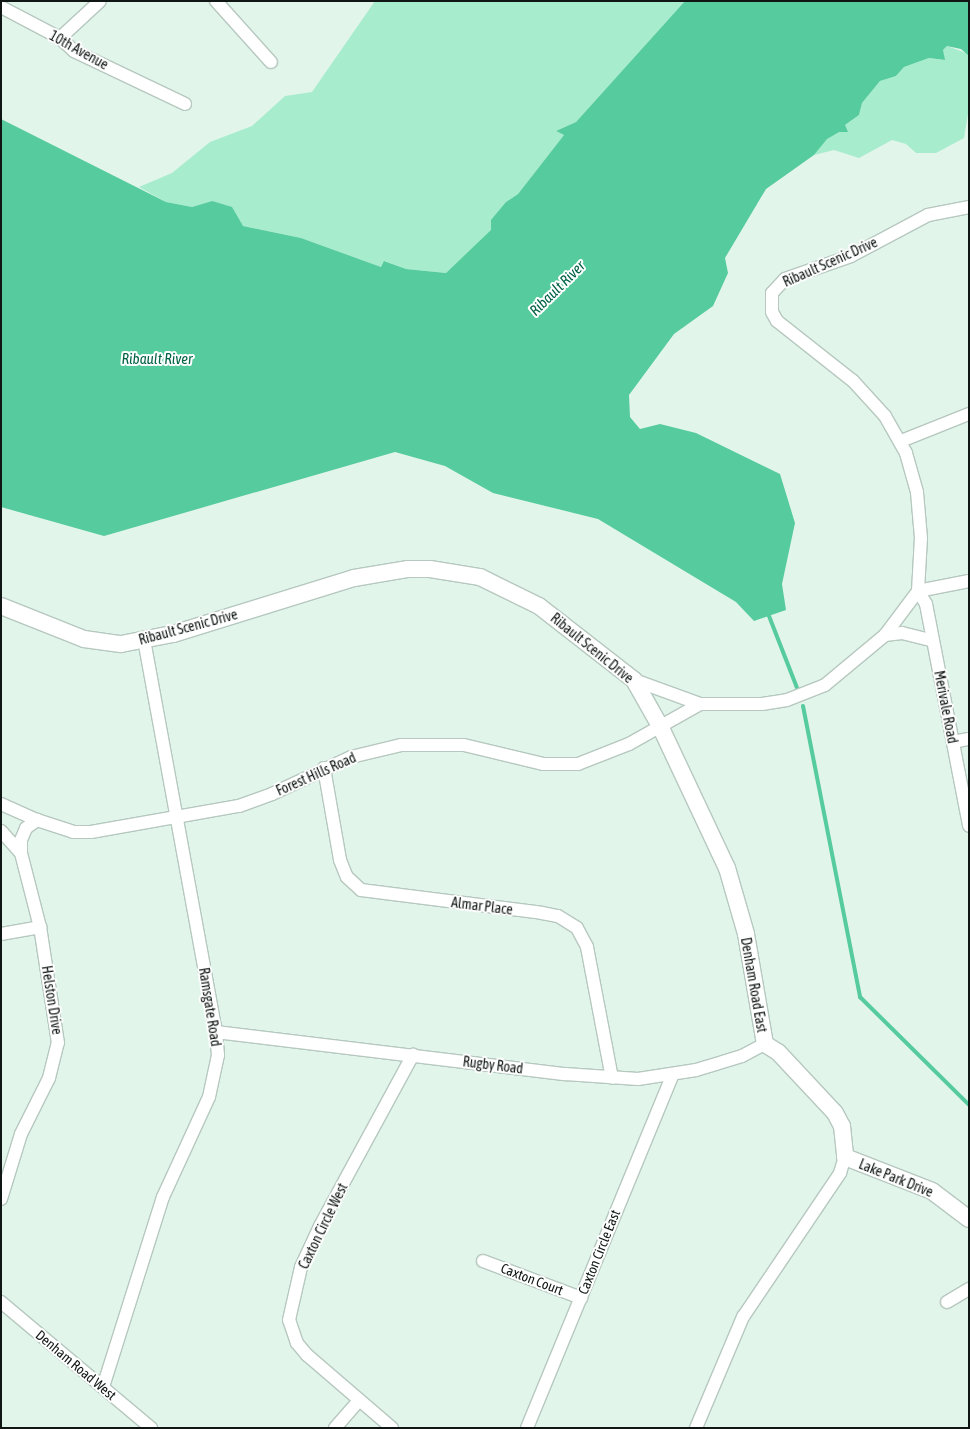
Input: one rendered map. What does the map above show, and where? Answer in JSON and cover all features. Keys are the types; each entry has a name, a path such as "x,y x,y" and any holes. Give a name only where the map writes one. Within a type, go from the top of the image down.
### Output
{"street":[{"path":"60,38 100,1"},
{"path":"216,1 272,62"},
{"name":"10th Avenue","path":"1,7 60,38 74,50 185,104"},
{"name":"Ribault Scenic Drive","path":"918,591 921,522 911,469 901,441 881,410 853,381 777,321 770,302 772,293 785,279 851,256 928,215 969,207"},
{"path":"901,441 969,414"},
{"name":"Ribault Scenic Drive","path":"1,606 84,639 121,644 144,641 354,578 381,572 430,569 480,577 520,594 634,680 661,728"},
{"path":"634,680 700,704 762,704 810,693 842,673 886,635 918,591 969,581"},
{"name":"Merivale Road","path":"918,591 926,604 931,640 969,826"},
{"path":"886,635 906,634 931,640"},
{"name":"Ramsgate Road","path":"103,1387 163,1197 209,1097 218,1055 216,1032 175,818 144,641"},
{"path":"661,728 700,704"},
{"name":"Forest Hills Road","path":"1,804 37,820 73,832 91,832 248,803 324,768 380,749 427,743 464,745 543,764 578,764 661,728"},
{"name":"Denham Road East","path":"661,728 718,843 730,875 746,934 765,1044 778,1052 835,1113 842,1126 845,1158 840,1173 743,1317 696,1428"},
{"path":"953,742 969,739"},
{"name":"Almar Place","path":"324,768 340,860 347,877 361,890 542,913 558,916 577,928 587,947 612,1078"},
{"path":"21,854 21,840 26,828 37,820"},
{"path":"1,831 21,854"},
{"name":"Helston Drive","path":"1,1198 21,1134 49,1078 58,1043 40,927 21,854"},
{"path":"1,934 40,927"},
{"name":"Rugby Road","path":"216,1032 612,1078 672,1076 742,1056 765,1044"},
{"name":"Caxton Circle West","path":"392,1428 297,1343 289,1320 290,1308 301,1267 320,1226 413,1055"},
{"name":"Caxton Circle East","path":"527,1428 672,1076"},
{"name":"Lake Park Drive","path":"845,1158 932,1191 969,1218"},
{"name":"Caxton Court","path":"483,1261 580,1298"},
{"path":"947,1302 969,1289"},
{"name":"Denham Road West","path":"1,1302 150,1428"},
{"path":"335,1428 359,1400"}],"shaded area":[{"path":"375,1 685,1 576,122 556,131 564,135 518,194 506,202 492,230 446,273 406,269 385,261 381,267 301,238 243,226 212,201 192,207 166,202 139,187 172,173 210,142 252,126 285,96 312,92"},
{"path":"947,46 969,54 969,108 964,138 936,153 916,153 906,144 892,140 859,158 834,150 814,155 826,139 859,115 862,103 880,81 896,76 904,67 929,58 944,60 943,50"}],"water":[{"name":"Ribault River","path":"685,1 969,1 968,55 961,49 947,46 943,50 945,60 929,58 904,67 896,76 880,81 862,103 859,115 845,125 848,132 839,132 827,139 814,155 766,189 725,258 728,273 713,306 674,334 629,395 630,417 640,429 660,424 696,433 780,474 795,523 782,584 786,610 754,621 736,602 598,519 493,493 445,466 395,452 104,536 1,507 1,119 166,202 192,207 212,201 232,207 243,226 301,238 381,267 384,261 406,269 446,273 491,230 491,220 506,202 518,194 564,135 556,131 576,122"}],"waterway":[{"path":"769,616 797,688"},
{"path":"803,706 860,997 969,1105"}]}
